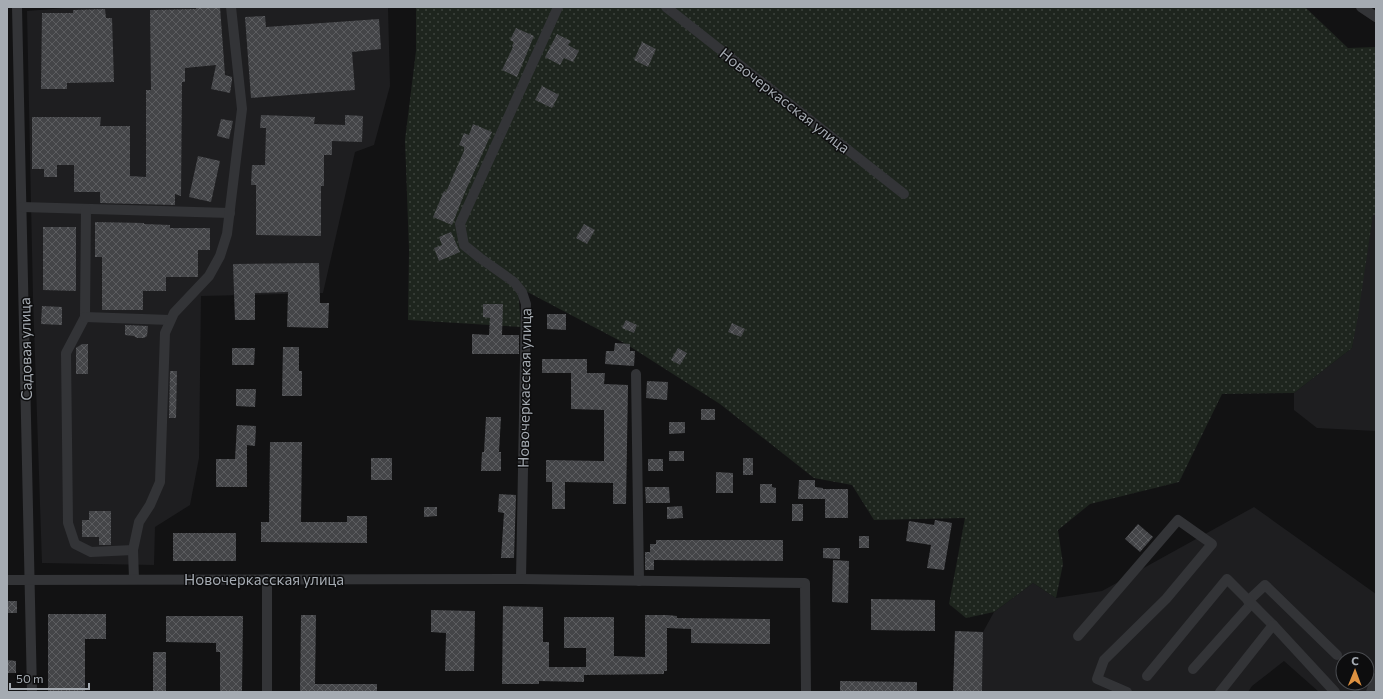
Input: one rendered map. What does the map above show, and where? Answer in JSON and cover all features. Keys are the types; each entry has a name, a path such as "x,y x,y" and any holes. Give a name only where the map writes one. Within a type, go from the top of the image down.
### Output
{"street":[{"name":"Садовая улица","path":"17,7 32,692"},
{"path":"134,580 133,550 139,522 150,505 160,482 165,333 174,313 209,276 220,256 227,234 242,109 231,7"},
{"name":"Новочеркасская улица","path":"521,579 526,304 522,292 514,282 464,245 460,224 558,7"},
{"name":"Новочеркасская улица","path":"666,7 904,194"},
{"path":"1361,7 1376,17"},
{"path":"22,207 230,213"},
{"path":"86,209 85,317 66,354 68,523 75,544 91,552 133,550"},
{"path":"85,317 170,320"},
{"path":"636,374 639,581"},
{"path":"1078,636 1178,520 1212,544 1166,599 1104,660 1097,679 1127,692"},
{"path":"266,692 267,579"},
{"name":"Новочеркасская улица","path":"7,580 521,579 805,583 806,692"},
{"path":"1147,676 1227,579 1273,625 1335,692"},
{"path":"1193,669 1264,585 1335,653"},
{"path":"1220,692 1273,625"},
{"path":"1371,692 1376,678"}],"shaded area":[{"path":"77,7 388,7 390,86 374,145 355,152 323,293 201,296 199,458 190,505 155,527 154,565 42,563 33,298 27,11"},
{"path":"416,7 1305,7 1348,48 1376,47 1376,215 1373,215 1352,348 1294,393 1222,394 1179,482 1090,504 1058,530 1063,564 1056,598 1033,583 994,612 966,618 949,604 965,518 874,520 852,485 814,478 720,404 626,344 518,287 521,327 408,320 409,250 405,140 416,51"},
{"path":"1373,214 1376,215 1376,431 1317,428 1294,410 1294,393 1352,348"},
{"path":"1254,507 1376,594 1376,692 1319,692 1284,661 1252,686 1248,692 982,692 983,632 994,612 1033,583 1056,598 1102,591"}],"building":[{"path":"196,7 220,7 225,75 232,77 232,80 230,93 211,89 216,65 185,68 185,82 182,82 181,196 175,194 175,205 100,203 100,192 74,192 74,165 57,165 57,177 44,177 44,169 32,169 32,117 101,117 100,126 130,126 130,176 146,177 146,90 151,90 150,10 196,9"},
{"path":"105,9 106,18 112,18 114,82 67,83 67,89 41,89 42,13 73,13 73,10"},
{"path":"265,16 266,27 379,19 381,49 352,52 355,90 251,98 245,17"},
{"path":"516,28 534,36 517,77 502,70 513,47 514,42 510,40"},
{"path":"557,34 571,41 568,45 579,51 573,62 564,58 560,65 545,57"},
{"path":"642,42 656,49 648,67 634,60"},
{"path":"542,86 559,95 552,108 535,100"},
{"path":"261,115 315,117 314,124 345,125 345,115 363,116 362,142 332,141 332,155 324,155 324,186 321,186 321,236 256,235 256,185 251,185 252,165 265,165 266,128 260,128"},
{"path":"221,119 233,121 229,139 217,136"},
{"path":"473,124 492,132 452,225 433,217 464,151 464,147 459,145 464,133 469,135"},
{"path":"198,156 220,161 211,202 189,197"},
{"path":"95,222 170,225 170,228 210,228 210,250 198,250 198,277 166,277 166,291 143,291 143,310 102,310 102,257 95,257"},
{"path":"584,224 595,230 587,244 576,238"},
{"path":"43,227 76,227 76,291 43,290"},
{"path":"451,232 460,252 439,261 434,248 442,245 439,237"},
{"path":"319,263 320,303 329,303 328,328 287,327 288,292 255,293 255,320 235,320 233,264"},
{"path":"483,304 503,304 502,335 519,335 519,354 472,354 472,334 489,335 490,318 483,317"},
{"path":"42,306 62,307 62,325 41,324"},
{"path":"547,314 566,314 566,330 547,329"},
{"path":"626,320 637,325 634,333 622,328"},
{"path":"732,323 745,329 741,337 728,332"},
{"path":"125,325 148,326 147,336 144,338 137,338 134,336 125,335"},
{"path":"615,343 630,344 630,351 635,351 634,366 605,364 606,351 614,351"},
{"path":"82,344 88,344 88,374 76,374 76,348"},
{"path":"283,347 299,347 299,371 302,371 302,396 282,396"},
{"path":"232,348 255,348 254,365 232,365"},
{"path":"678,348 687,353 680,365 671,360"},
{"path":"542,359 587,359 587,373 605,373 604,384 628,385 626,504 613,504 613,483 565,482 565,509 552,509 552,482 546,482 546,460 604,461 604,410 571,409 571,373 542,373"},
{"path":"170,371 177,371 176,418 169,418"},
{"path":"647,381 668,382 667,400 646,398"},
{"path":"236,389 256,389 255,407 236,406"},
{"path":"701,409 715,409 715,420 701,420"},
{"path":"486,417 501,417 499,452 501,452 501,471 481,471 482,452 484,452"},
{"path":"669,422 685,422 685,433 669,434"},
{"path":"237,425 256,426 255,446 247,445 247,487 216,487 216,459 235,459"},
{"path":"270,442 302,442 301,522 347,522 347,516 367,516 367,543 261,542 261,522 269,522"},
{"path":"669,451 684,451 684,461 669,461"},
{"path":"371,458 392,458 392,480 371,480"},
{"path":"743,458 753,458 753,475 743,475"},
{"path":"648,459 663,459 663,471 648,471"},
{"path":"716,472 733,473 733,493 716,493"},
{"path":"799,480 815,480 815,487 823,489 848,489 848,518 825,518 825,499 798,499"},
{"path":"760,484 772,484 772,487 776,488 776,503 760,503"},
{"path":"645,487 669,487 670,503 646,503"},
{"path":"499,494 516,495 514,558 501,558 504,513 498,512"},
{"path":"792,504 803,504 803,521 792,521"},
{"path":"682,506 683,518 667,519 667,507"},
{"path":"424,507 437,507 437,516 424,517"},
{"path":"89,511 111,511 111,545 99,545 99,537 82,537 82,520 89,520"},
{"path":"935,520 952,523 944,570 927,568 931,545 906,541 909,521 934,525"},
{"path":"1138,524 1153,537 1140,552 1125,539"},
{"path":"173,533 236,533 236,561 173,561"},
{"path":"859,536 869,536 869,548 859,548"},
{"path":"656,540 783,540 783,561 654,560 654,570 645,570 645,552 650,552 650,544 656,544"},
{"path":"823,548 840,548 840,559 823,558"},
{"path":"833,560 849,561 848,603 832,602"},
{"path":"871,599 935,600 935,631 871,630"},
{"path":"7,601 17,601 17,613 7,613"},
{"path":"503,606 543,607 543,642 549,642 549,667 586,667 586,648 564,648 564,617 614,617 614,656 645,657 645,615 667,615 677,616 677,618 770,619 770,644 691,643 691,629 667,628 667,671 664,671 664,674 584,675 584,682 539,681 539,684 502,684"},
{"path":"431,610 475,611 474,671 445,671 446,633 431,632"},
{"path":"48,614 106,614 106,639 85,639 85,692 48,692"},
{"path":"301,615 316,615 315,684 377,684 377,692 300,692"},
{"path":"166,616 243,616 242,691 220,691 220,652 216,652 216,643 166,642"},
{"path":"955,631 983,632 982,692 953,692"},
{"path":"153,652 166,652 166,692 153,692"},
{"path":"7,660 16,661 16,673 7,673"},
{"path":"840,681 917,682 917,692 840,692"}]}
